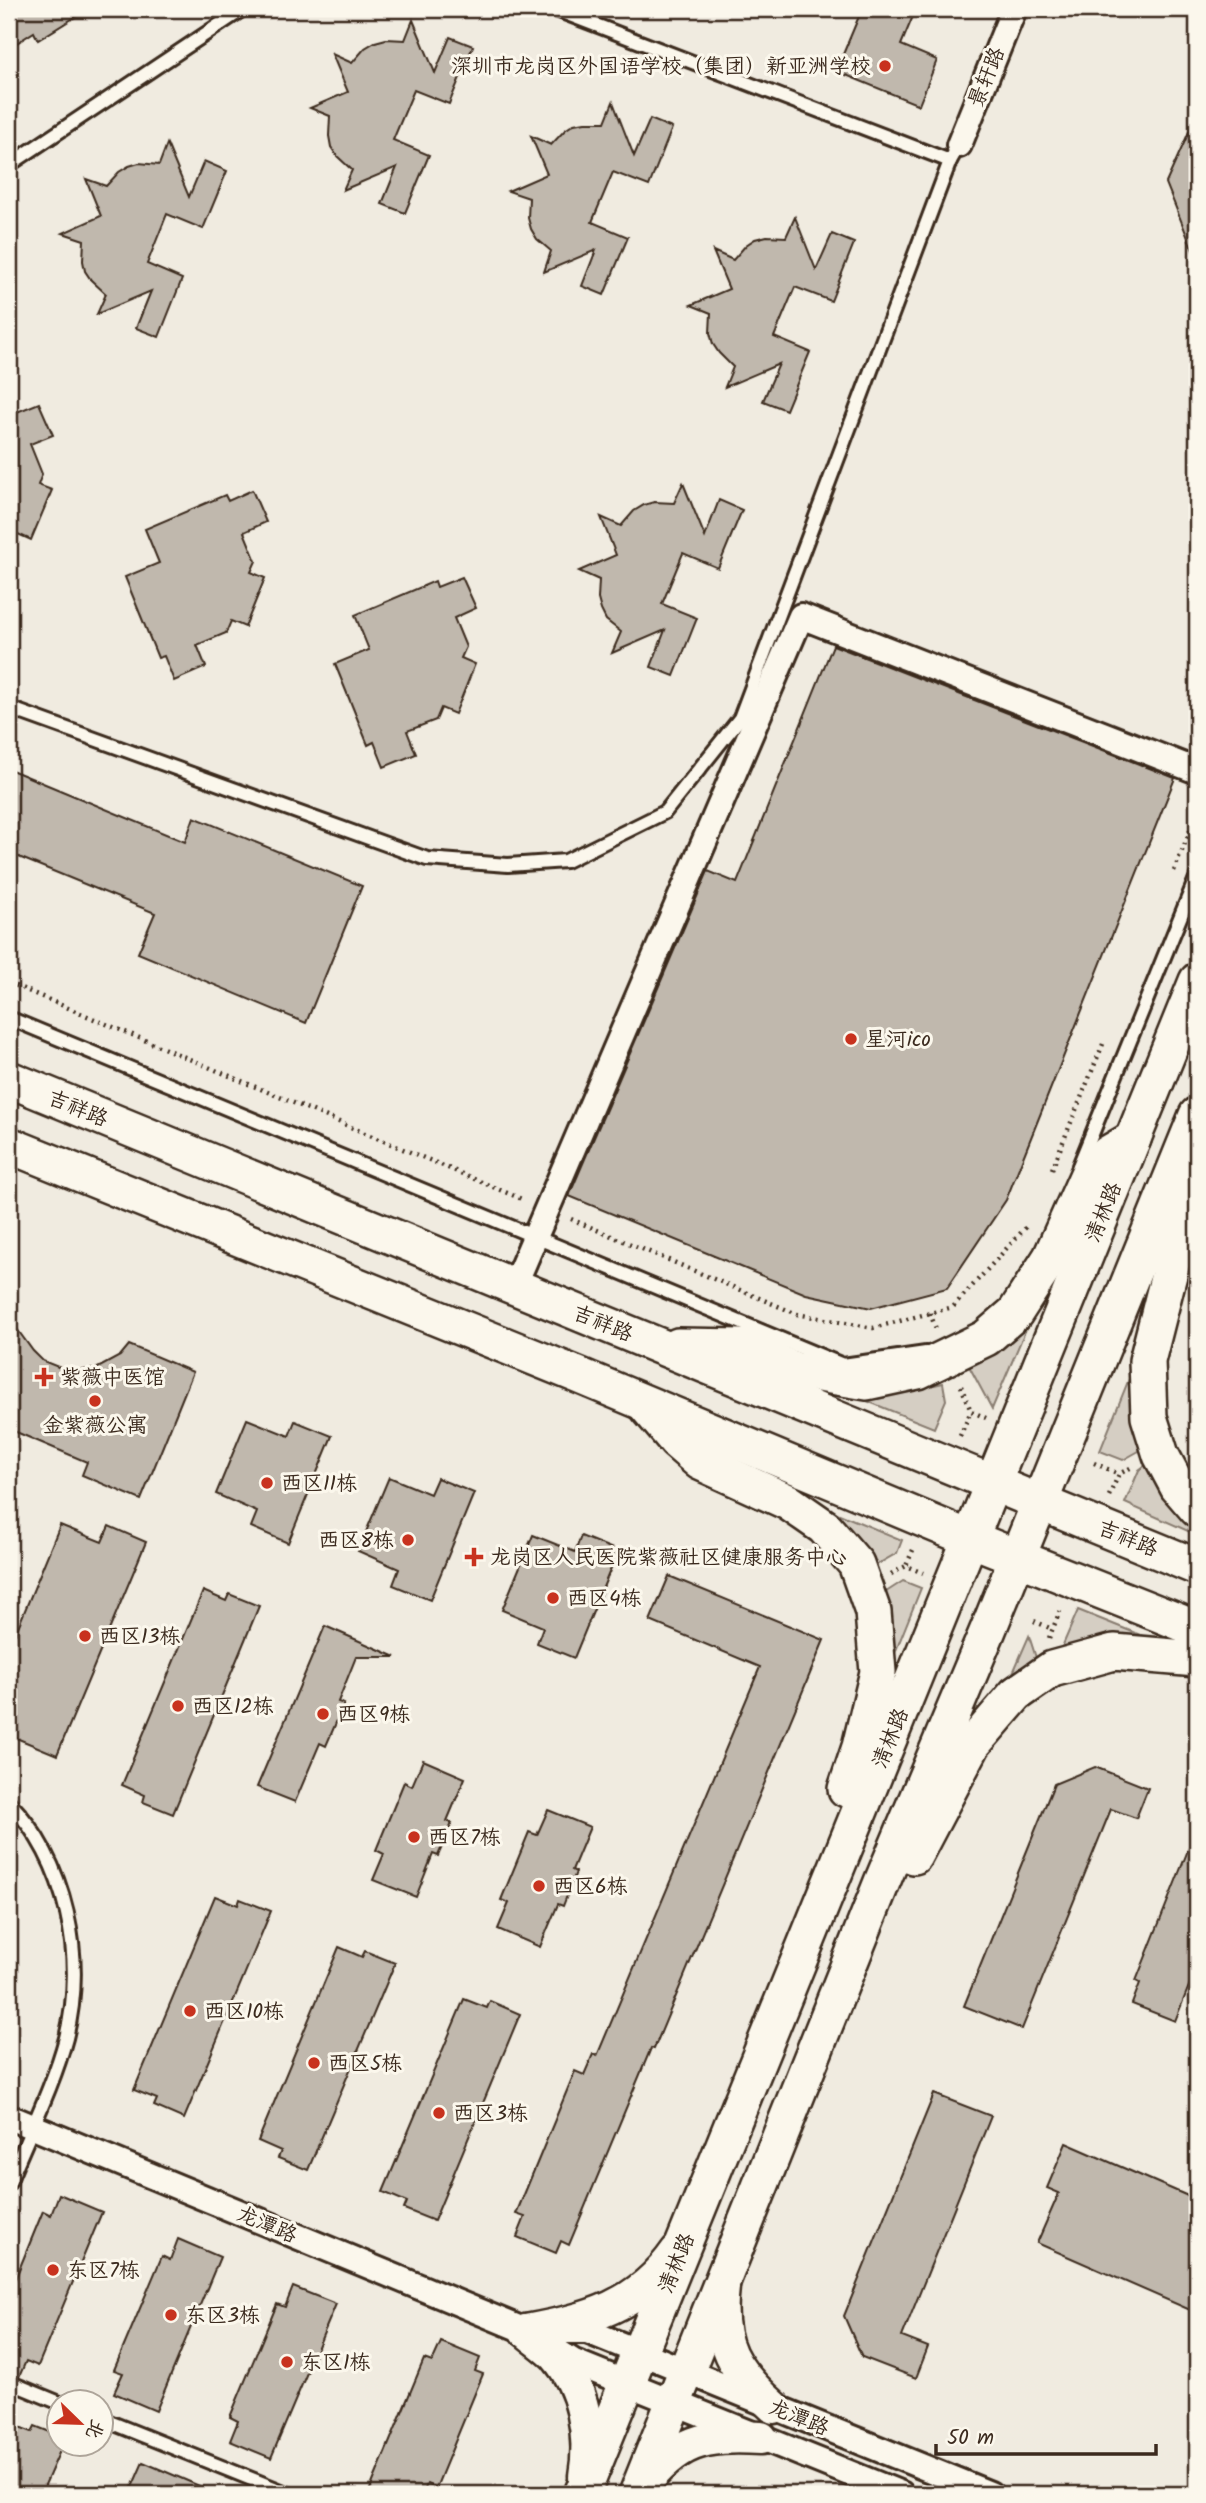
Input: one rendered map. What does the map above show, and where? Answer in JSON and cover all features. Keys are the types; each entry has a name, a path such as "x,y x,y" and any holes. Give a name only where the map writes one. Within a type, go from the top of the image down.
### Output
{"main road":[{"name":"清林路","path":"582,2494 1197,981"},
{"path":"1197,1023 1168,1102 1170,1114 1178,1117 1197,1090"},
{"name":"吉祥路","path":"9,1079 1197,1567"},
{"path":"638,2493 882,1882 1018,1558 1197,1115"},
{"path":"661,1346 744,1347 794,1370 867,1382 918,1371 986,1338 1015,1313 1051,1257 1089,1172 1109,1153 1133,1139"},
{"path":"9,1145 1197,1629"},
{"path":"1178,1163 1181,1205 1178,1239 1147,1361 1149,1417 1161,1455 1178,1487 1197,1509"},
{"path":"644,1402 677,1442 700,1462 788,1502 824,1527 856,1563 873,1612 878,1672 860,1747 835,1831 839,1863"},
{"path":"882,1882 901,1870 916,1854 973,1744 1016,1694 1052,1669 1114,1652 1197,1659"}],"street":[{"name":"景轩路","path":"954,153 1014,9"},
{"path":"514,1286 801,615 1197,771"},
{"name":"龙潭路","path":"9,2117 526,2331 574,2362 634,2368 681,2387 761,2438 901,2494"},
{"path":"526,2331 593,2316 636,2295 664,2269 687,2236"},
{"path":"724,2281 720,2311 724,2339 735,2365 749,2385 774,2407"},
{"path":"526,2331 556,2357 576,2389 586,2421 588,2456 582,2494"},
{"name":"龙潭路","path":"526,2331 587,2331 634,2368 681,2387 774,2407 990,2494"},
{"path":"638,2493 657,2467 681,2449 704,2439 729,2436 761,2438"}],"lane":[{"path":"9,165 243,9"},
{"path":"9,708 427,859 508,865 566,861 665,812 740,718 954,153 554,9"},
{"path":"1019,1283 1048,1241 1197,876"},
{"path":"9,1018 842,1365 932,1352 989,1324 1004,1304"},
{"path":"9,1802 35,1836 52,1867 69,1923 74,1969 66,2039 9,2183"},
{"path":"9,2382 46,2397"},
{"path":"116,2425 289,2494"}],"path":[{"path":"1171,877 1197,813"},
{"path":"9,983 797,1314 873,1328 953,1307 1030,1222"},
{"path":"1051,1171 1103,1043"},
{"path":"956,1375 971,1411 990,1419"},
{"path":"1197,1396 1197,1409"},
{"path":"960,1436 971,1411"},
{"path":"1094,1463 1119,1474 1109,1496"},
{"path":"913,1548 906,1566 927,1575"},
{"path":"1048,1640 1060,1611"},
{"path":"1034,1621 1052,1629"}],"shaded area":[{"path":"1034,1310 992,1409 969,1366 997,1348"},
{"path":"1143,1344 1146,1447 1123,1460 1100,1451"},
{"path":"943,1383 946,1400 934,1428 837,1389 917,1389"},
{"path":"1150,1462 1197,1522 1197,1535 1125,1503 1139,1470"},
{"path":"820,1506 902,1540 897,1553 871,1568 851,1532"},
{"path":"903,1581 921,1588 891,1663 892,1628 883,1594"},
{"path":"1078,1610 1165,1645 1059,1654"},
{"path":"1029,1636 1038,1664 996,1712"}],"building":[{"path":"9,9 88,9 38,40 34,32 9,48"},
{"path":"862,9 916,9 901,45 937,60 919,105 836,71"},
{"path":"413,20 435,73 450,37 473,46 449,104 414,90 393,140 429,155 405,213 382,204 397,167 343,190 352,170 331,147 330,116 310,108 348,92 332,54 352,63 365,48 375,42 386,39 405,40"},
{"path":"613,102 634,156 650,119 672,128 649,186 613,172 592,222 628,237 604,295 582,286 596,250 544,272 551,251 537,239 531,229 528,218 529,198 508,191 547,174 531,136 551,145 574,124 605,122"},
{"path":"1197,114 1197,258 1196,258 1166,183"},
{"path":"167,144 189,197 204,161 227,171 203,229 167,214 147,264 182,279 159,337 136,328 151,291 97,314 106,294 85,271 84,240 63,233 101,216 86,179 106,186 129,166 139,163 159,165"},
{"path":"795,217 816,270 832,234 854,243 831,301 795,287 774,337 810,352 786,410 763,401 779,364 725,387 733,367 713,344 710,333 711,313 691,305 729,289 713,251 733,260 755,239 767,236 786,237"},
{"path":"9,394 17,412 39,403 53,435 30,444 42,474 38,485 52,490 31,540 9,530"},
{"path":"683,483 705,537 719,500 742,510 718,568 683,553 662,604 697,618 674,676 651,667 665,630 612,653 621,632 606,620 601,610 598,599 599,580 579,571 616,555 601,517 621,526 634,511 644,505 654,502 674,503"},
{"path":"252,490 266,522 244,532 256,561 251,572 265,578 245,627 231,621 226,633 197,645 206,667 174,681 164,656 158,658 125,577 159,563 145,529 225,495 228,501"},
{"path":"462,577 476,608 454,618 466,647 461,658 475,664 455,714 441,708 436,720 407,731 416,754 384,767 374,742 368,745 335,664 369,650 355,615 435,581 437,587"},
{"name":"星河ico","path":"833,645 1175,778 1006,1200 947,1288 871,1308 806,1294 569,1196 708,871 737,883"},
{"path":"9,769 185,842 194,817 362,886 306,1023 138,953 155,913 9,853"},
{"name":"金紫薇公寓","path":"9,1318 43,1361 68,1371 96,1369 120,1356 129,1345 193,1372 141,1500 82,1475 87,1462 9,1429"},
{"name":"西区11栋","path":"247,1419 289,1436 295,1421 332,1436 288,1543 251,1527 257,1512 216,1494"},
{"name":"西区8栋","path":"389,1477 430,1494 437,1478 474,1493 430,1600 393,1585 399,1569 358,1551"},
{"name":"西区13栋","path":"60,1525 102,1542 109,1526 146,1542 57,1755 9,1735 9,1649"},
{"name":"西区4栋","path":"533,1535 575,1552 581,1536 618,1551 574,1658 537,1643 543,1627 502,1610"},
{"path":"669,1576 824,1640 654,2049 651,2048 569,2245 561,2241 556,2253 517,2237 525,2217 516,2214 575,2071 584,2075 593,2054 597,2056 760,1667 650,1621"},
{"name":"西区12栋","path":"203,1591 226,1601 229,1594 259,1606 173,1814 143,1802 145,1795 122,1785"},
{"name":"西区9栋","path":"325,1626 396,1657 356,1657 338,1702 344,1704 326,1746 320,1743 295,1802 257,1787"},
{"name":"西区7栋","path":"423,1760 465,1778 447,1821 452,1823 438,1856 433,1854 416,1897 373,1880 384,1854 376,1850 404,1782 412,1786"},
{"path":"1095,1767 1148,1788 1136,1818 1111,1809 1022,2029 964,2006 1054,1784"},
{"name":"西区6栋","path":"548,1810 590,1827 572,1870 576,1872 563,1906 558,1904 540,1947 498,1929 509,1903 501,1900 529,1832 537,1835"},
{"path":"1196,1830 1197,1966 1175,2021 1132,2004 1140,1983 1136,1981"},
{"name":"西区10栋","path":"215,1896 238,1905 240,1899 271,1911 184,2119 154,2106 157,2099 134,2090"},
{"name":"西区5栋","path":"339,1947 362,1957 365,1951 395,1963 308,2170 278,2158 281,2151 258,2141"},
{"name":"西区3栋","path":"464,1999 487,2008 490,2001 520,2014 434,2221 404,2209 407,2202 383,2192"},
{"path":"934,2094 991,2116 902,2337 928,2347 916,2378 862,2357 844,2316"},
{"path":"1066,2143 1197,2200 1197,2313 1037,2243 1059,2193 1047,2188"},
{"name":"东区7栋","path":"59,2194 102,2212 38,2366 26,2361 19,2377 9,2373 9,2294 43,2211 51,2215"},
{"name":"东区3栋","path":"178,2239 220,2257 156,2411 116,2394 123,2373 114,2370 162,2256 170,2260"},
{"name":"东区1栋","path":"293,2287 336,2304 271,2458 230,2441 238,2421 230,2417 277,2304 285,2307"},
{"path":"441,2342 480,2358 475,2371 483,2374 436,2488 427,2484 423,2494 368,2494 424,2359 432,2362"},
{"path":"9,2423 32,2432 35,2426 46,2430 46,2458 57,2458 41,2494 9,2494"},
{"path":"143,2462 218,2494 129,2494"}],"place":[{"name":"深圳市龙岗区外国语学校（集团）新亚洲学校","path":"885,66"},
{"name":"星河ico","path":"851,1039"},
{"name":"紫薇中医馆","path":"44,1377"},
{"name":"金紫薇公寓","path":"95,1401"},
{"name":"西区11栋","path":"267,1483"},
{"name":"西区8栋","path":"408,1540"},
{"name":"龙岗区人民医院紫薇社区健康服务中心","path":"474,1557"},
{"name":"西区4栋","path":"553,1598"},
{"name":"西区13栋","path":"85,1636"},
{"name":"西区12栋","path":"178,1706"},
{"name":"西区9栋","path":"323,1714"},
{"name":"西区7栋","path":"414,1837"},
{"name":"西区6栋","path":"539,1886"},
{"name":"西区10栋","path":"190,2011"},
{"name":"西区5栋","path":"314,2063"},
{"name":"西区3栋","path":"439,2113"},
{"name":"东区7栋","path":"53,2270"},
{"name":"东区3栋","path":"171,2315"},
{"name":"东区1栋","path":"287,2362"}]}
